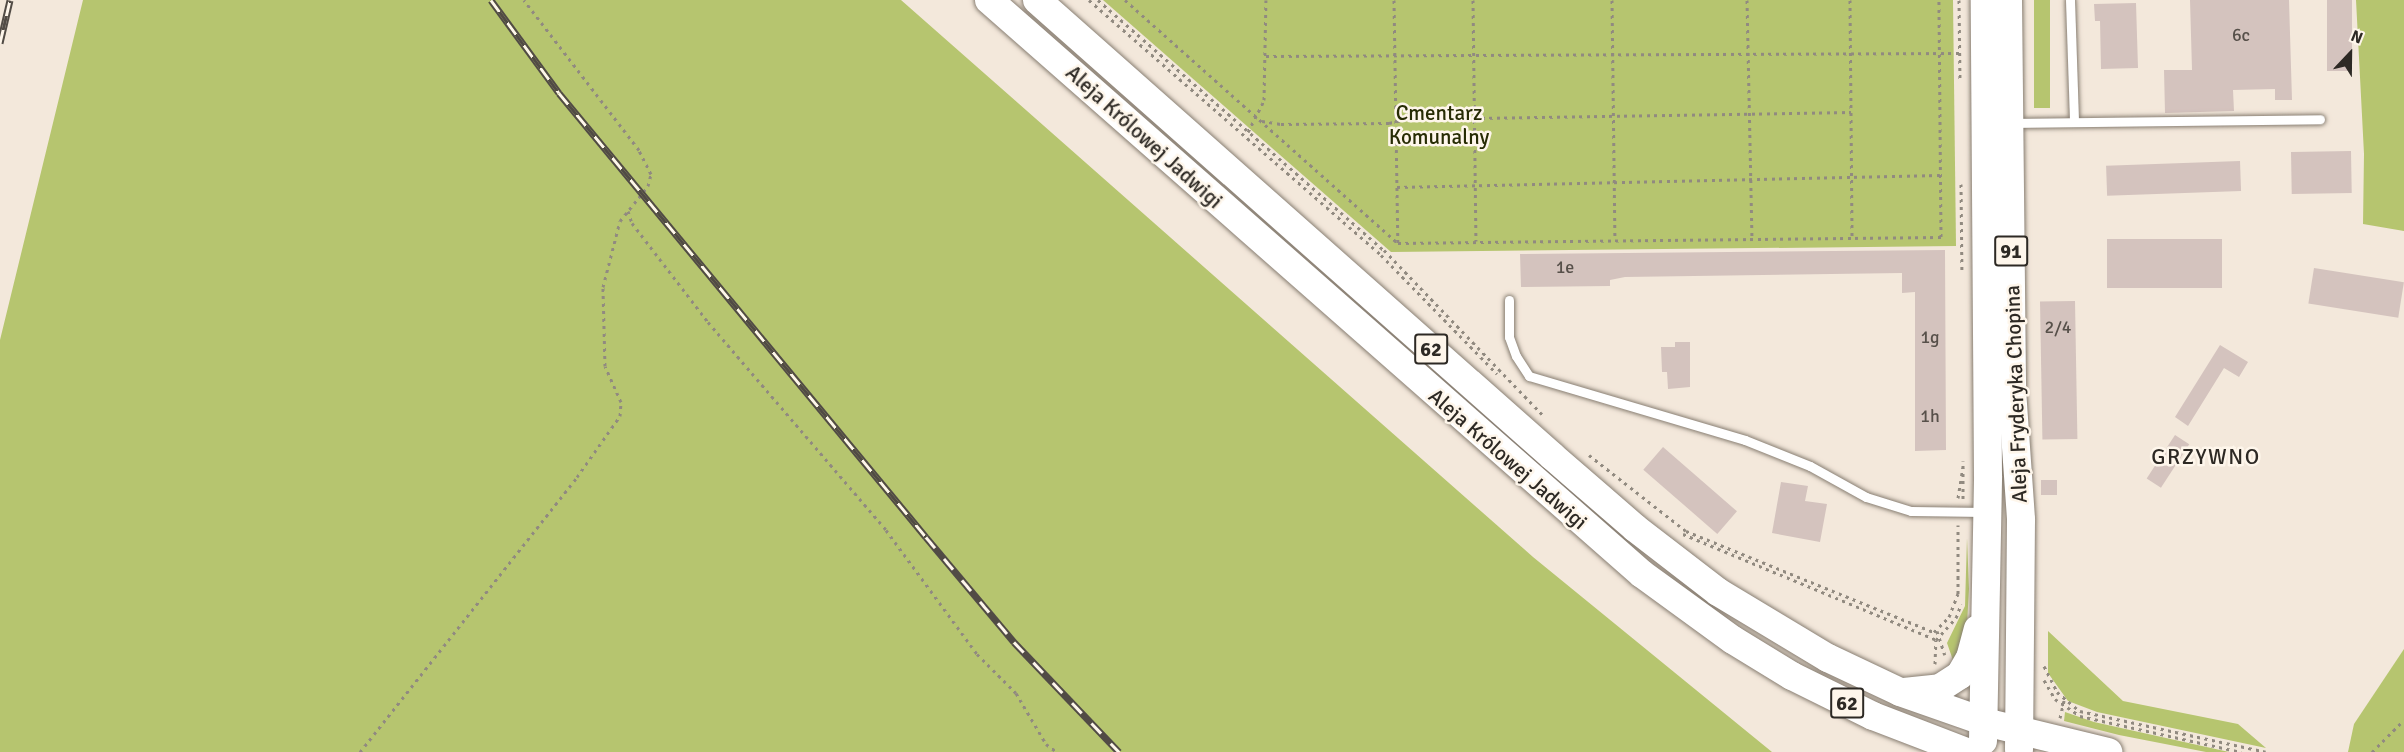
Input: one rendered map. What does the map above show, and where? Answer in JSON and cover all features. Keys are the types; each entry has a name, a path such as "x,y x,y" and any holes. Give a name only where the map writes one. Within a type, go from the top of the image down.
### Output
{"main road":[{"name":"Aleja Królowej Jadwigi","path":"989,0 1591,533 1642,574 1704,621 1792,676 1873,716 1967,752"},
{"name":"Aleja Królowej Jadwigi","path":"1037,0 1635,528 1772,627 1900,692 1984,722"},
{"name":"Aleja Fryderyka Chopina","path":"1982,752 1989,505 1984,0"},
{"name":"Aleja Fryderyka Chopina","path":"2008,0 2012,390 1989,505 2020,742"},
{"path":"1900,692 1926,692 1947,685 1967,667 1987,598"},
{"name":"62","path":"1984,722 2020,742 2108,752"}],"lane":[{"path":"2070,0 2074,122"},
{"path":"2010,123 2320,119"},
{"path":"1509,300 1509,337 1516,356 1529,376 1745,440 1810,466 1866,497 1911,511 1989,505"}],"path":[{"path":"360,752 577,477 620,416 621,402 605,366 603,287 610,250 631,204 649,183 651,174 647,162 524,0"},
{"path":"1089,0 1381,255 1544,423"},
{"path":"1125,0 1398,243 1941,237 1939,0"},
{"path":"1248,132 1258,118 1264,100 1266,0"},
{"path":"1394,0 1398,243"},
{"path":"1473,0 1476,241"},
{"path":"1612,0 1616,239"},
{"path":"1747,0 1752,239"},
{"path":"1850,0 1852,238"},
{"path":"1959,0 1961,88"},
{"path":"1266,56 1613,52 1960,53"},
{"path":"1258,118 1281,124 1476,118 1851,112"},
{"path":"1397,187 1940,175"},
{"path":"1961,179 1960,269 1965,280"},
{"path":"631,204 628,212 632,223 708,322 886,530 977,654 1016,693 1046,744 1057,752"},
{"path":"1586,460 1681,534 1936,639"},
{"path":"1947,685 1936,667 1936,639 1961,606 1989,505 1963,467"},
{"path":"1937,631 1949,617 1989,505"},
{"path":"2241,752 2080,716 2048,691 2041,658 2056,692 2080,711 2266,752"},
{"path":"2372,752 2404,720"}],"green space":[{"path":"83,0 901,0 1533,557 1772,752 0,752 0,340"},
{"name":"Cmentarz Komunalny","path":"1103,0 1953,0 1956,246 1391,252"},
{"path":"2034,0 2050,0 2050,108 2034,108"},
{"path":"2356,0 2404,0 2404,231 2363,224 2364,154"},
{"path":"1967,538 1969,589 1966,642 1955,666 1947,643 1965,606"},
{"path":"2048,631 2123,701 2238,724 2266,748 2097,712 2068,701 2048,673"},
{"path":"2404,649 2404,752 2348,752 2354,724"},
{"path":"2065,712 2094,722 2229,752 2206,752 2119,735 2064,721"}],"building":[{"path":"2190,0 2289,0 2292,100 2275,100 2275,89 2233,90 2234,111 2165,113 2164,70 2192,70"},
{"path":"2327,0 2352,0 2352,71 2327,71"},
{"path":"2136,3 2138,68 2101,69 2100,21 2095,21 2094,4"},
{"path":"2351,151 2352,193 2292,194 2291,152"},
{"path":"2240,161 2241,191 2107,196 2106,166"},
{"path":"2107,239 2222,239 2222,288 2107,288"},
{"path":"1945,250 1946,450 1915,451 1915,292 1902,293 1902,273 1625,277 1610,280 1610,286 1521,287 1520,254"},
{"path":"2314,268 2404,282 2398,318 2308,304"},
{"path":"2075,301 2077,439 2042,440 2040,302"},
{"path":"1675,342 1690,342 1690,387 1668,389 1667,372 1662,372 1661,347 1675,347"},
{"path":"2220,345 2248,362 2239,377 2224,368 2188,426 2175,417"},
{"path":"2175,435 2189,444 2161,488 2147,479"},
{"path":"1663,447 1737,511 1717,534 1643,470"},
{"path":"2041,480 2057,480 2057,495 2041,495"},
{"path":"1781,482 1808,486 1805,501 1827,504 1820,542 1772,533"}],"railway":[{"path":"0,43 10,0"},
{"path":"491,0 559,93 926,537 1014,642 1119,752"}],"district":[{"name":"GRZYWNO","path":"2206,457"}]}
